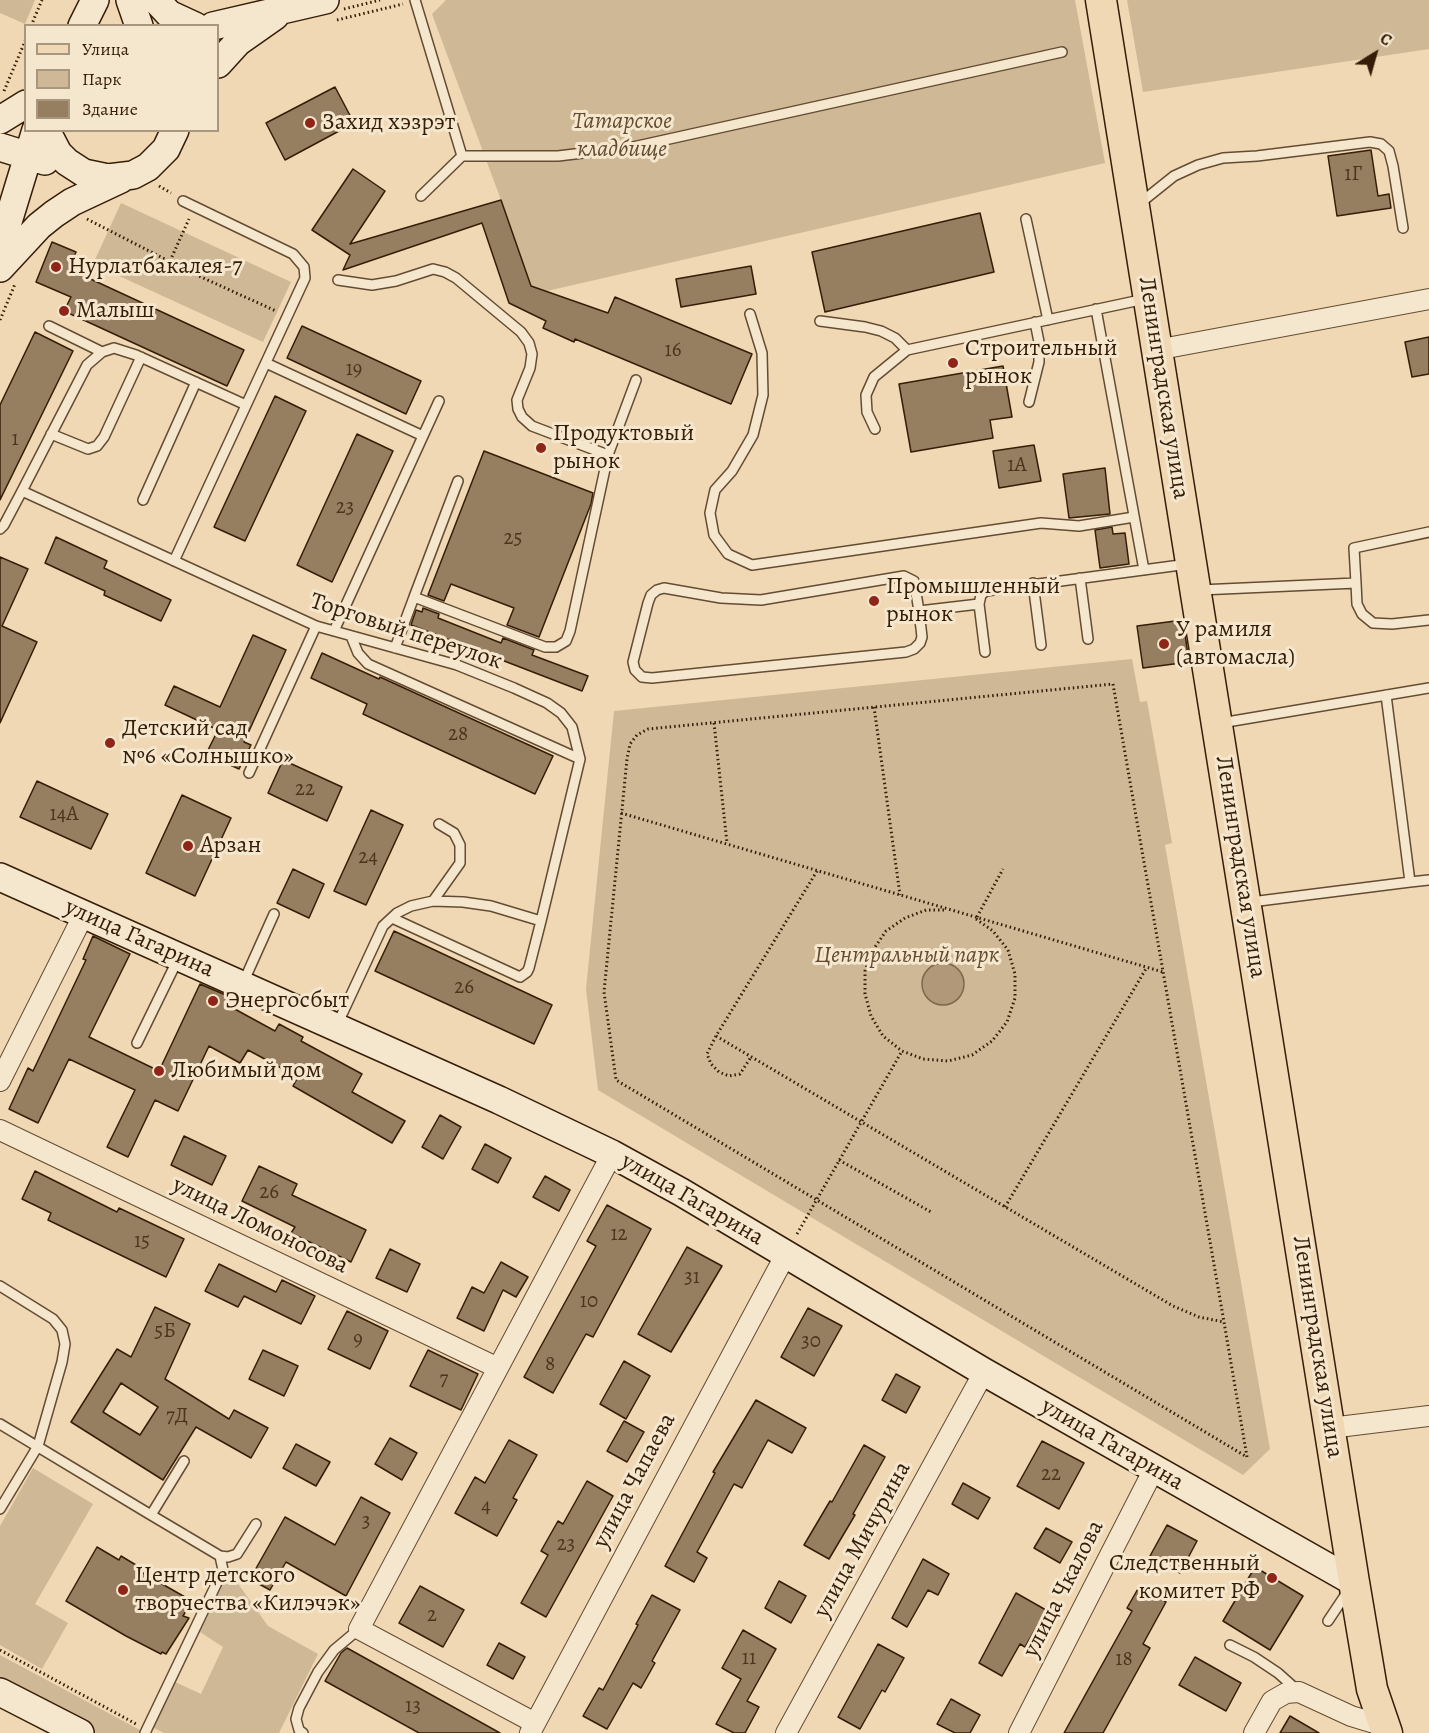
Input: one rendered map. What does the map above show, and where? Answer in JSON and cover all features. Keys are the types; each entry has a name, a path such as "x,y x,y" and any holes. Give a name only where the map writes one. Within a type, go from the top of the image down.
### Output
{"main road":[{"name":"Ленинградская улица","path":"1101,0 1136,207 1156,350 1354,1582 1372,1689 1385,1729"}],"street":[{"path":"83,24 95,0"},
{"path":"130,0 138,24"},
{"path":"156,0 169,14 191,24"},
{"path":"219,25 286,9 326,11"},
{"path":"219,63 238,42 286,9"},
{"path":"0,120 24,105"},
{"path":"0,248 35,132"},
{"path":"47,132 58,153 77,169"},
{"path":"9,272 39,226 72,202 124,177 141,172 155,162 166,149 175,132"},
{"path":"0,147 100,177 124,177"},
{"path":"1156,350 1429,299"},
{"name":"улица Гагарина","path":"0,877 555,1126 612,1154 681,1192 984,1372 1354,1582"},
{"path":"0,1081 84,914"},
{"name":"улица Ломоносова","path":"0,1130 498,1368"},
{"path":"532,1728 359,1629 612,1154"},
{"name":"улица Чапаева","path":"532,1728 786,1254"},
{"name":"улица Мичурина","path":"786,1733 984,1372"},
{"path":"1330,1428 1429,1416"},
{"name":"улица Чкалова","path":"1019,1733 1154,1469"},
{"path":"0,1692 80,1733"},
{"path":"1254,1733 1272,1701 1286,1693 1299,1692 1385,1729"}],"lane":[{"path":"415,1 462,156"},
{"path":"421,196 462,156 558,156 633,147 1062,52"},
{"path":"1136,207 1174,176 1198,165 1223,158 1370,142 1381,144 1389,151 1394,166 1403,228"},
{"path":"174,561 304,278 304,267 293,254 183,201"},
{"path":"1026,219 1048,320"},
{"path":"338,280 378,284 433,269 446,272 456,278 521,332 529,343 532,354 530,368 517,400 522,417 532,426 608,455"},
{"path":"875,429 867,412 866,395 873,376 907,350 1148,298"},
{"path":"1096,309 1144,570"},
{"path":"750,314 762,353 763,395 753,435 732,471 715,490 710,513 714,535 728,554 752,565 1041,523 1079,526 1134,517"},
{"path":"820,321 881,331 895,339 907,350"},
{"path":"1029,402 1040,362 1035,322"},
{"path":"49,326 102,351"},
{"path":"0,529 87,365 102,351 114,348 141,357 246,405"},
{"path":"51,434 88,449 97,446 104,436 141,357"},
{"path":"266,363 423,436"},
{"path":"414,597 545,647 556,647 566,641 608,455 636,380"},
{"path":"143,500 196,382"},
{"path":"334,631 439,401"},
{"path":"395,648 458,481"},
{"name":"Торговый переулок","path":"22,491 316,626 457,665 547,703 561,713 572,727 580,759 527,972 520,977 392,918"},
{"path":"1429,532 1354,549 1357,604 1362,614 1373,623 1392,624 1429,620"},
{"path":"985,652 979,604 981,596 986,591 1144,570 1193,577 1356,583"},
{"path":"904,576 914,581 919,611 922,637 914,649 906,652 652,678 642,677 635,670 633,662 651,595 664,588 721,598 761,600 904,576"},
{"path":"1080,578 1088,639"},
{"path":"1033,583 1041,645"},
{"path":"919,611 979,604"},
{"path":"249,773 316,626"},
{"path":"351,636 358,653 368,664 580,759"},
{"path":"1217,724 1429,688"},
{"path":"1386,696 1410,882"},
{"path":"433,901 460,863 460,845 454,833 439,824"},
{"path":"1245,902 1429,880"},
{"path":"336,1027 383,926 411,906 433,901 463,902 491,906 541,921"},
{"path":"242,985 274,914"},
{"path":"137,1043 179,957"},
{"path":"0,1286 53,1318 62,1330 65,1344 38,1446 0,1509"},
{"path":"0,1424 220,1556 228,1557 237,1554 256,1524"},
{"path":"151,1515 184,1461"},
{"path":"145,1731 223,1570 220,1556"},
{"path":"1328,1621 1354,1582"},
{"path":"303,1733 299,1730 296,1719 299,1708 318,1672 334,1650 359,1629"},
{"path":"1230,1645 1278,1673 1299,1692"}],"path":[{"path":"32,24 42,0"},
{"path":"326,11 415,1"},
{"path":"1,99 24,44"},
{"path":"154,188 164,181"},
{"path":"170,261 195,207"},
{"path":"78,214 170,261 287,316"},
{"path":"0,320 9,272"},
{"path":"1113,684 1246,1457 616,1080 604,992 630,744 637,735 648,729 714,723 1113,684"},
{"path":"874,707 900,895"},
{"path":"714,723 728,844"},
{"path":"621,813 1163,972"},
{"path":"975,917 1003,869"},
{"path":"751,1057 740,1074 729,1076 719,1072 711,1064 707,1054 817,871"},
{"path":"949,910 926,910 904,918 886,931 873,950 865,971 865,994 871,1016 883,1036 902,1051 924,1059 948,1061 972,1055 992,1041 1007,1022 1015,998 1016,974 1008,950 993,931 975,917"},
{"path":"1005,1207 1147,967"},
{"path":"716,1036 1173,1306 1199,1317 1224,1322"},
{"path":"786,1254 902,1051"},
{"path":"839,1160 931,1212"},
{"path":"0,1650 145,1731"}],"green space":[{"path":"0,0 35,0 25,24 0,13"},
{"name":"Татарское кладбище","path":"446,0 1075,0 1105,163 547,291 531,286 432,14"},
{"path":"1127,0 1429,0 1429,49 1143,92"},
{"path":"121,203 291,282 263,342 93,264"},
{"name":"Центральный парк","path":"1132,659 1140,702 1147,701 1172,843 1165,845 1270,1449 1243,1475 598,1090 586,989 614,711"},
{"path":"33,1468 93,1504 35,1604 68,1623 42,1669 0,1645 0,1526"},
{"path":"229,1571 268,1626 318,1654 279,1733 164,1733 152,1727 175,1682 201,1694 223,1647 200,1632"},
{"path":"0,1655 140,1730 139,1733 96,1733 0,1684"}],"shaded area":[{"path":"943,963 958,969 964,984 958,999 943,1005 928,999 922,984 928,969"}],"building":[{"name":"Захид хэзрэт","path":"335,87 354,123 285,160 266,123"},
{"path":"1371,150 1378,196 1389,194 1391,208 1337,216 1328,156"},
{"path":"353,169 385,191 350,244 501,200 531,286 608,313 615,297 752,354 731,404 543,328 546,321 509,303 482,223 343,270 350,255 312,230"},
{"path":"980,213 994,272 825,312 812,252"},
{"path":"52,242 76,252 69,269 244,350 227,386 64,311 71,297 36,282"},
{"path":"751,266 756,294 681,307 676,279"},
{"path":"302,326 421,381 406,414 287,358"},
{"path":"35,332 73,351 0,500 0,405"},
{"path":"1429,337 1429,374 1412,377 1405,342"},
{"path":"1003,366 1012,417 990,420 993,438 911,452 899,384"},
{"path":"275,396 306,411 245,541 214,527"},
{"path":"357,434 393,451 332,582 297,565"},
{"path":"1034,445 1041,481 999,488 993,451"},
{"path":"484,451 593,493 591,504 539,637 507,625 514,608 451,584 444,601 428,595"},
{"path":"1105,468 1110,514 1069,518 1063,474"},
{"path":"1112,527 1113,534 1125,533 1129,564 1100,568 1095,530"},
{"path":"56,537 107,561 104,568 171,600 161,621 104,595 105,591 45,563"},
{"path":"0,557 28,569 2,626 37,642 0,723"},
{"path":"423,608 439,614 438,618 501,643 503,638 534,650 532,655 588,676 582,691 411,625 416,610 422,612"},
{"name":"У рамиля (автомасла)","path":"1183,620 1189,662 1143,668 1137,626"},
{"path":"253,635 286,650 244,742 251,745 239,769 206,754 218,730 165,705 174,686 220,707"},
{"path":"322,653 553,756 535,794 363,714 367,704 311,678"},
{"path":"283,760 342,787 327,821 268,793"},
{"path":"37,781 108,814 91,849 20,817"},
{"name":"Арзан","path":"182,795 231,818 195,896 146,873"},
{"path":"371,810 403,825 366,905 334,891"},
{"path":"293,869 324,884 309,918 277,903"},
{"path":"394,931 552,1005 534,1044 375,971"},
{"path":"93,936 130,954 89,1037 159,1071 200,984 235,999 231,1007 275,1031 279,1024 303,1037 301,1041 362,1074 352,1092 405,1121 392,1143 293,1086 298,1077 248,1050 240,1063 209,1046 178,1111 155,1100 128,1157 107,1147 135,1090 69,1059 38,1123 9,1109 28,1068 33,1071 86,960 83,959"},
{"path":"440,1115 461,1127 443,1159 422,1147"},
{"path":"184,1136 226,1156 212,1185 171,1165"},
{"path":"485,1144 511,1158 498,1183 472,1169"},
{"path":"259,1166 297,1184 292,1195 366,1230 351,1262 291,1233 295,1227 242,1201"},
{"path":"35,1171 117,1212 119,1208 184,1239 166,1277 48,1220 51,1213 22,1199"},
{"path":"545,1176 570,1190 559,1211 533,1197"},
{"path":"607,1205 651,1229 593,1337 586,1334 553,1393 524,1377 596,1246 587,1241"},
{"path":"687,1247 722,1266 671,1352 638,1334"},
{"path":"390,1249 420,1264 407,1292 376,1278"},
{"path":"501,1262 528,1277 516,1297 503,1290 484,1331 457,1318 472,1287 484,1293"},
{"path":"219,1264 276,1292 282,1280 315,1296 301,1324 244,1296 238,1307 205,1291"},
{"path":"155,1307 190,1324 165,1379 229,1419 234,1410 268,1428 251,1458 196,1427 163,1480 71,1422 117,1349 131,1357","holes":["121,1383 158,1407 140,1435 103,1412"]},
{"path":"808,1308 842,1326 814,1376 781,1357"},
{"path":"347,1311 388,1331 370,1369 328,1349"},
{"path":"263,1350 298,1366 284,1396 249,1379"},
{"path":"428,1350 478,1374 461,1410 410,1386"},
{"path":"624,1361 650,1376 626,1419 600,1404"},
{"path":"896,1374 920,1387 906,1413 882,1400"},
{"path":"756,1400 806,1428 792,1453 768,1440 742,1488 734,1484 697,1552 707,1558 694,1582 665,1566 715,1473 713,1472"},
{"path":"624,1421 644,1432 627,1462 607,1451"},
{"path":"390,1438 417,1453 402,1480 375,1464"},
{"path":"509,1440 537,1455 513,1498 517,1500 497,1536 455,1513 475,1477 485,1483"},
{"path":"1042,1441 1084,1463 1059,1509 1017,1486"},
{"path":"296,1444 330,1462 316,1486 283,1468"},
{"path":"864,1445 885,1457 829,1559 804,1545 830,1501 832,1502"},
{"path":"587,1481 613,1496 546,1617 521,1603 548,1555 541,1551 558,1521 563,1524"},
{"path":"963,1483 990,1498 978,1519 952,1504"},
{"path":"361,1497 390,1513 346,1596 286,1562 270,1590 250,1579 285,1517 335,1545"},
{"path":"1167,1525 1197,1541 1180,1573 1150,1556"},
{"path":"1046,1528 1072,1542 1060,1563 1034,1548"},
{"name":"Центр детского творчества «Килэчэк»","path":"97,1547 119,1560 121,1556 136,1565 134,1568 192,1601 183,1616 189,1618 166,1654 162,1652 161,1654 126,1636 66,1601"},
{"path":"923,1559 949,1574 938,1595 928,1590 907,1627 892,1618"},
{"path":"1255,1567 1303,1596 1270,1650 1223,1621"},
{"path":"779,1581 806,1596 791,1623 765,1608"},
{"path":"420,1586 464,1610 443,1647 399,1623"},
{"path":"1139,1587 1166,1602 1143,1644 1150,1648 1103,1733 1064,1733 1132,1611 1127,1608"},
{"path":"1016,1593 1046,1610 1025,1647 1020,1644 1002,1676 979,1663"},
{"path":"652,1595 680,1610 652,1661 655,1663 641,1688 633,1683 607,1729 583,1716 599,1688 603,1690"},
{"path":"743,1630 776,1649 747,1701 759,1707 745,1733 734,1733 716,1724 741,1679 722,1668"},
{"path":"499,1643 525,1657 513,1679 487,1665"},
{"path":"878,1644 904,1658 885,1692 882,1690 860,1729 838,1717"},
{"path":"347,1648 500,1733 419,1733 325,1681 341,1653"},
{"path":"1195,1657 1241,1683 1226,1711 1179,1685"},
{"path":"951,1699 980,1715 970,1733 955,1733 937,1724"},
{"path":"1290,1716 1319,1733 1280,1733"}],"place":[{"name":"Захид хэзрэт","path":"310,123"},
{"name":"Нурлатбакалея-7","path":"56,267"},
{"name":"Малыш","path":"64,311"},
{"name":"Строительный рынок","path":"953,363"},
{"name":"Продуктовый рынок","path":"541,448"},
{"name":"Промышленный рынок","path":"874,601"},
{"name":"У рамиля (автомасла)","path":"1164,644"},
{"name":"Детский сад №6 «Солнышко»","path":"110,743"},
{"name":"Арзан","path":"188,846"},
{"name":"Энергосбыт","path":"213,1001"},
{"name":"Любимый дом","path":"159,1071"},
{"name":"Следственный комитет РФ","path":"1272,1578"},
{"name":"Центр детского творчества «Килэчэк»","path":"123,1590"}]}
